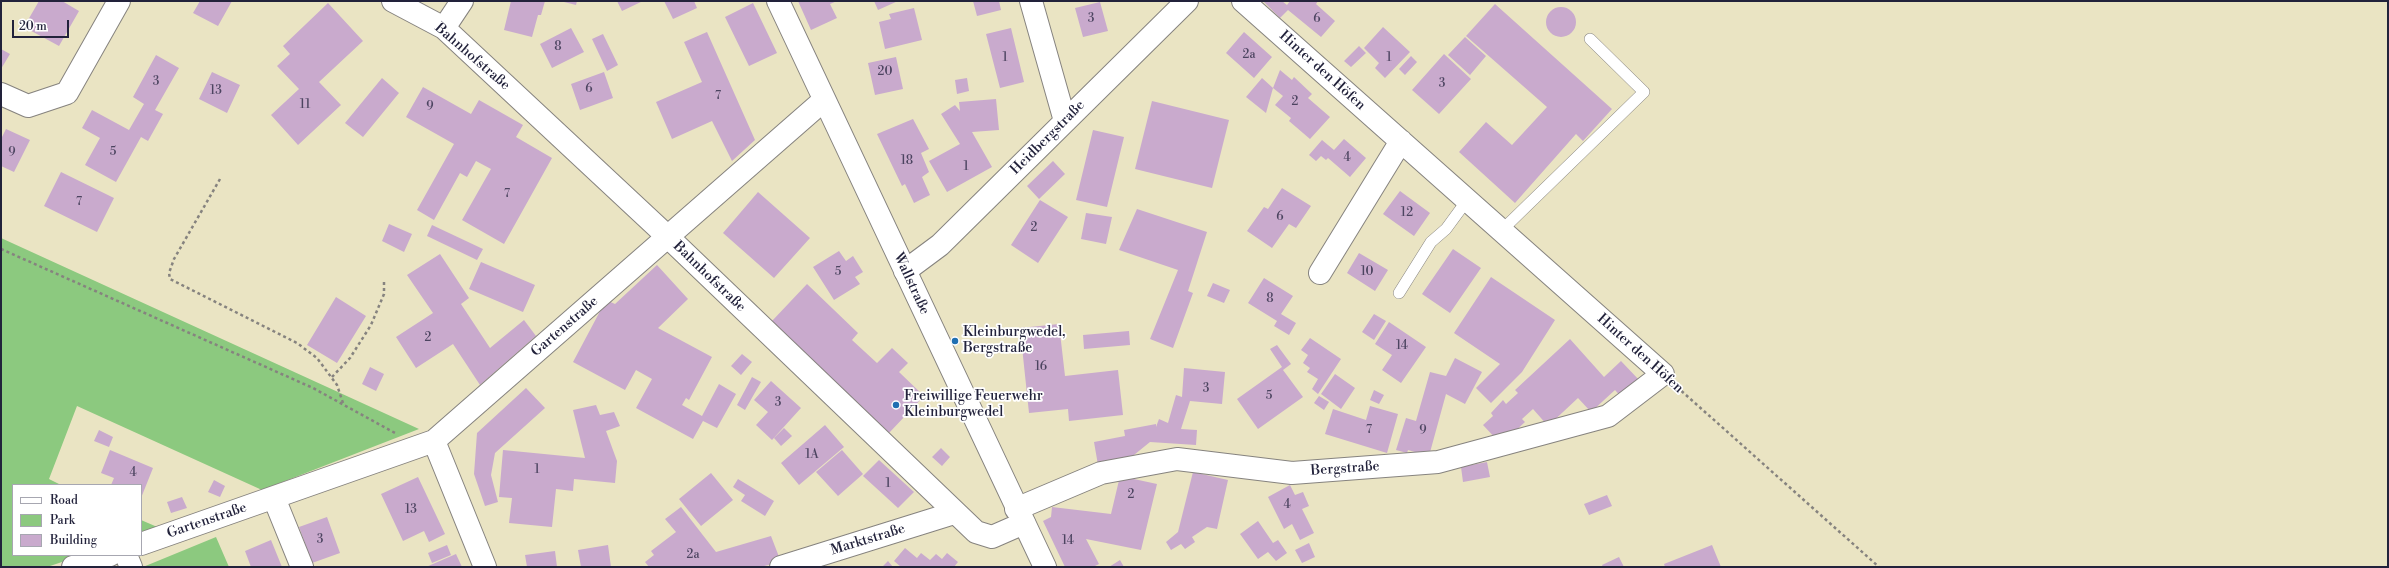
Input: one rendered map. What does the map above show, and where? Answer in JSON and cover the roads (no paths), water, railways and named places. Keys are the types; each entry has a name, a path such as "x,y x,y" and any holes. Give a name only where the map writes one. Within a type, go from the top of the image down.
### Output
{"street":[{"path":"1,94 28,106 67,93 119,1"},
{"name":"Bahnhofstraße","path":"393,1 444,28 668,237 954,513 976,532 992,537 1020,516"},
{"path":"444,28 462,1"},
{"name":"Wallstraße","path":"778,1 1045,567"},
{"path":"1031,1 1065,121"},
{"name":"Heidbergstraße","path":"905,271 940,245 1187,1"},
{"name":"Hinter den Höfen","path":"1244,1 1663,374"},
{"name":"Gartenstraße","path":"142,544 434,441 824,100"},
{"path":"1320,273 1401,141"},
{"name":"Bergstraße","path":"1020,516 1102,473 1177,459 1292,473 1438,462 1608,416 1663,374"},
{"path":"434,441 485,567"},
{"path":"274,498 302,567"},
{"name":"Marktstraße","path":"781,567 954,513"},
{"path":"73,567 107,556"},
{"path":"126,556 131,567"}],"lane":[{"path":"1502,230 1644,92 1590,39"},
{"path":"1399,293 1431,242 1446,229 1468,199"}],"place":[{"name":"Kleinburgwedel, Bergstraße","path":"955,341"},
{"name":"Freiwillige Feuerwehr Kleinburgwedel","path":"896,405"}]}
